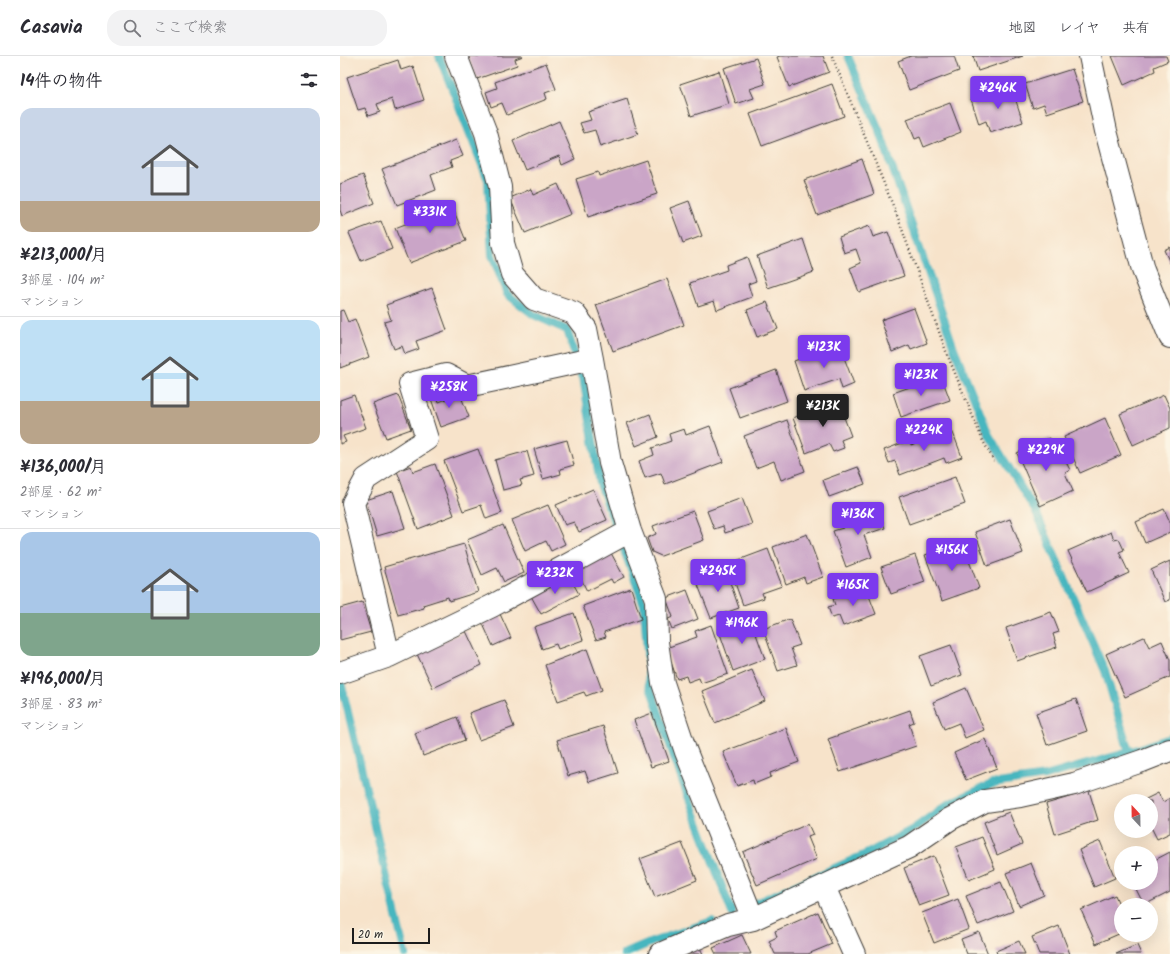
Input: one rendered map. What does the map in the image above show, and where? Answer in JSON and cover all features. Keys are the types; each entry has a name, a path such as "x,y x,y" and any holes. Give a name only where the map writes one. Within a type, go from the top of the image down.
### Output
{"street":[{"path":"456,56 486,133 500,187 503,242 512,274 534,299 574,313 586,329 610,463 621,536 656,599 657,642 663,683 686,752 753,919"},
{"path":"1090,56 1106,132 1143,270 1170,337"},
{"path":"389,656 353,503 366,479 427,439 410,384 446,375 467,386 592,359"},
{"path":"343,672 389,656 492,606 621,536"},
{"path":"660,954 728,925 753,919 909,847 950,819 985,801 1020,796 1074,784 1170,750"},
{"path":"824,887 854,954"}],"path":[{"path":"832,56 898,218 947,354 983,441 994,461"}],"building":[{"path":"468,56 523,56 515,59 517,65 477,79"},
{"path":"823,56 829,72 789,87 777,57"},
{"path":"911,56 954,56 959,71 909,90 898,61"},
{"path":"973,56 1023,56 978,71"},
{"path":"1112,56 1166,56 1168,61 1154,67 1155,71 1124,85"},
{"path":"756,58 765,84 750,89 754,98 736,104 724,68"},
{"path":"398,60 401,70 413,66 424,100 395,110 392,99 377,104 380,112 368,116 365,108 358,110 347,77"},
{"path":"546,63 556,89 545,93 547,99 507,115 502,103 491,107 486,92 497,88 495,82"},
{"path":"1072,69 1083,101 1047,113 1044,104 1033,108 1025,84"},
{"path":"719,71 729,104 691,116 680,84"},
{"path":"832,84 844,116 762,146 750,114"},
{"path":"1011,86 1023,122 990,133 986,121 979,124 971,99"},
{"path":"627,99 638,134 600,147 595,130 584,133 580,123 591,120 588,112"},
{"path":"950,103 961,132 924,147 920,137 915,139 907,119"},
{"path":"559,121 575,159 562,165 559,156 525,170 513,141"},
{"path":"456,140 463,156 450,161 452,167 431,175 436,190 397,205 382,169"},
{"path":"862,159 874,194 817,215 804,180"},
{"path":"646,160 657,194 588,217 576,179 598,172 599,176"},
{"path":"363,175 374,203 342,216 340,210 340,184"},
{"path":"558,184 571,214 525,233 510,198 531,189 533,195"},
{"path":"689,201 702,236 683,243 670,208"},
{"path":"452,206 466,241 409,263 395,228"},
{"path":"381,221 392,249 361,261 349,233"},
{"path":"869,226 873,237 888,232 904,276 859,292 850,268 861,263 856,249 844,253 839,237"},
{"path":"803,239 814,272 768,288 757,256"},
{"path":"1170,247 1170,263 1164,250"},
{"path":"747,257 756,281 748,284 752,297 717,310 714,301 698,306 690,283 727,270 726,265"},
{"path":"667,279 684,325 613,351 596,305"},
{"path":"432,288 447,330 416,341 419,349 405,354 402,346 394,349 384,322 391,320 386,305"},
{"path":"767,302 778,329 757,337 747,310"},
{"path":"914,308 927,343 911,349 909,345 892,352 881,320"},
{"path":"343,310 348,322 355,319 369,357 340,368 340,311"},
{"path":"839,344 854,384 842,389 839,379 804,391 794,361"},
{"path":"776,370 787,401 740,418 729,388"},
{"path":"941,376 950,400 901,417 893,393"},
{"path":"435,391 439,402 460,394 469,417 441,427 429,393"},
{"path":"354,395 366,428 343,436 346,442 340,444 340,400"},
{"path":"398,395 411,429 386,438 373,404"},
{"path":"1164,395 1170,408 1170,428 1133,445 1120,414"},
{"path":"838,401 851,436 841,440 844,448 833,452 829,444 806,453 793,418"},
{"path":"650,414 658,437 636,446 627,423"},
{"path":"1105,418 1121,455 1080,473 1064,437"},
{"path":"787,420 805,471 781,480 774,461 756,468 744,436"},
{"path":"710,426 723,462 665,484 661,473 645,478 639,461 654,455 652,448 671,441 669,434 684,429 686,435"},
{"path":"952,430 962,457 946,463 944,458 900,475 895,461 889,463 884,450 910,440 911,445"},
{"path":"1050,438 1059,460 1064,458 1070,470 1065,473 1073,491 1040,506 1017,453"},
{"path":"567,440 574,465 560,469 561,474 543,479 534,449"},
{"path":"478,449 502,513 486,519 481,505 463,511 444,461"},
{"path":"527,451 534,476 520,480 522,485 503,490 495,460"},
{"path":"435,464 454,515 418,529 397,471 411,466 413,472"},
{"path":"858,467 865,484 829,497 823,480"},
{"path":"955,477 965,504 909,524 899,497"},
{"path":"593,489 607,520 579,532 574,522 565,525 556,505"},
{"path":"393,491 405,528 377,536 366,500"},
{"path":"742,498 752,524 725,533 723,526 714,529 707,511"},
{"path":"548,505 565,544 551,551 546,541 525,551 512,520"},
{"path":"877,508 885,528 864,535 872,557 846,567 833,531 843,528 841,522"},
{"path":"1164,509 1170,522 1170,532 1145,543 1136,522"},
{"path":"693,511 704,540 661,556 652,552 647,538 656,534 653,526"},
{"path":"1010,519 1023,553 987,566 975,532"},
{"path":"503,525 524,573 504,582 497,568 482,575 467,540"},
{"path":"1111,532 1114,540 1119,539 1124,550 1119,552 1129,573 1087,592 1068,551"},
{"path":"807,534 823,577 806,583 804,577 786,584 773,547"},
{"path":"962,542 979,588 942,601 925,555"},
{"path":"464,544 478,592 449,601 448,597 423,605 424,608 398,615 384,567"},
{"path":"768,549 782,586 762,593 764,598 743,605 728,564"},
{"path":"611,553 624,577 613,583 611,579 587,591 577,571"},
{"path":"915,555 925,582 891,594 881,567"},
{"path":"1170,561 1170,600 1165,602 1151,570"},
{"path":"725,568 739,608 711,618 698,585 704,582 702,576"},
{"path":"569,576 579,594 541,614 531,596"},
{"path":"631,588 641,619 604,632 606,637 596,640 583,606"},
{"path":"866,588 876,614 843,626 839,616 832,618 828,607 835,605 833,599"},
{"path":"687,590 698,619 672,629 668,619 673,617 666,598"},
{"path":"362,602 371,632 340,640 340,608"},
{"path":"1051,612 1059,632 1053,634 1057,647 1017,661 1006,628"},
{"path":"574,613 583,640 558,649 556,644 542,649 534,627"},
{"path":"500,614 511,638 493,646 482,622"},
{"path":"790,619 800,645 791,648 797,665 778,671 763,629"},
{"path":"751,620 765,659 733,671 719,631"},
{"path":"711,625 728,674 701,683 699,678 688,682 686,676 677,679 666,648 697,637 695,631"},
{"path":"466,631 482,665 433,688 417,654"},
{"path":"1144,637 1149,647 1162,641 1170,660 1170,677 1125,697 1106,654"},
{"path":"951,645 962,675 931,686 920,656"},
{"path":"587,649 602,690 586,696 584,692 558,701 545,665"},
{"path":"752,670 765,701 715,723 702,691"},
{"path":"966,688 984,730 965,738 959,723 944,729 933,702"},
{"path":"1076,699 1087,731 1047,745 1036,713"},
{"path":"504,700 514,727 479,740 469,713"},
{"path":"910,710 914,722 909,724 916,746 840,772 828,739"},
{"path":"652,713 669,761 651,767 634,720"},
{"path":"457,717 465,740 423,756 415,733"},
{"path":"603,726 618,773 589,782 585,771 568,776 557,740"},
{"path":"786,728 799,762 770,773 771,777 754,784 753,780 737,786 723,752"},
{"path":"985,739 997,768 966,780 954,753"},
{"path":"1089,791 1098,820 1055,834 1046,804"},
{"path":"1158,793 1163,802 1170,798 1170,833 1157,839 1158,794 1156,794"},
{"path":"1009,812 1022,844 997,855 984,822"},
{"path":"808,824 813,835 808,837 817,859 757,885 743,852"},
{"path":"982,837 995,869 969,880 956,847"},
{"path":"1100,841 1114,878 1094,887 1079,850"},
{"path":"682,843 697,880 655,897 640,859"},
{"path":"1170,852 1170,892 1158,898 1140,898 1136,890 1158,890 1158,858"},
{"path":"934,856 949,895 919,906 904,868"},
{"path":"1031,863 1044,895 1019,906 1006,873"},
{"path":"1001,882 1013,911 978,925 966,896"},
{"path":"1115,895 1116,898 1114,898 1114,936 1096,944 1081,910"},
{"path":"958,899 969,929 934,943 922,913"},
{"path":"818,912 832,944 808,954 775,954 769,941 777,937 775,931"},
{"path":"1059,926 1070,954 1039,954 1032,937"},
{"path":"979,932 988,954 967,954 961,939"},
{"path":"742,935 751,954 716,954 713,948"},
{"path":"1019,941 1025,954 997,954 996,951"},
{"path":"1137,945 1141,954 1116,954"},
{"path":"700,948 703,954 687,954"}],"waterway":[{"path":"439,56 488,180 492,255 507,294 534,315 567,330 584,383 600,484 644,605 649,684 682,780 732,913"},
{"path":"848,56 880,132 954,348 989,435 1036,512 1105,671 1129,752"},
{"path":"340,678 405,954"},
{"path":"749,906 866,854 913,829 948,804 992,784 1045,776 1129,752 1170,738"},
{"path":"624,954 652,942 712,921"}]}
